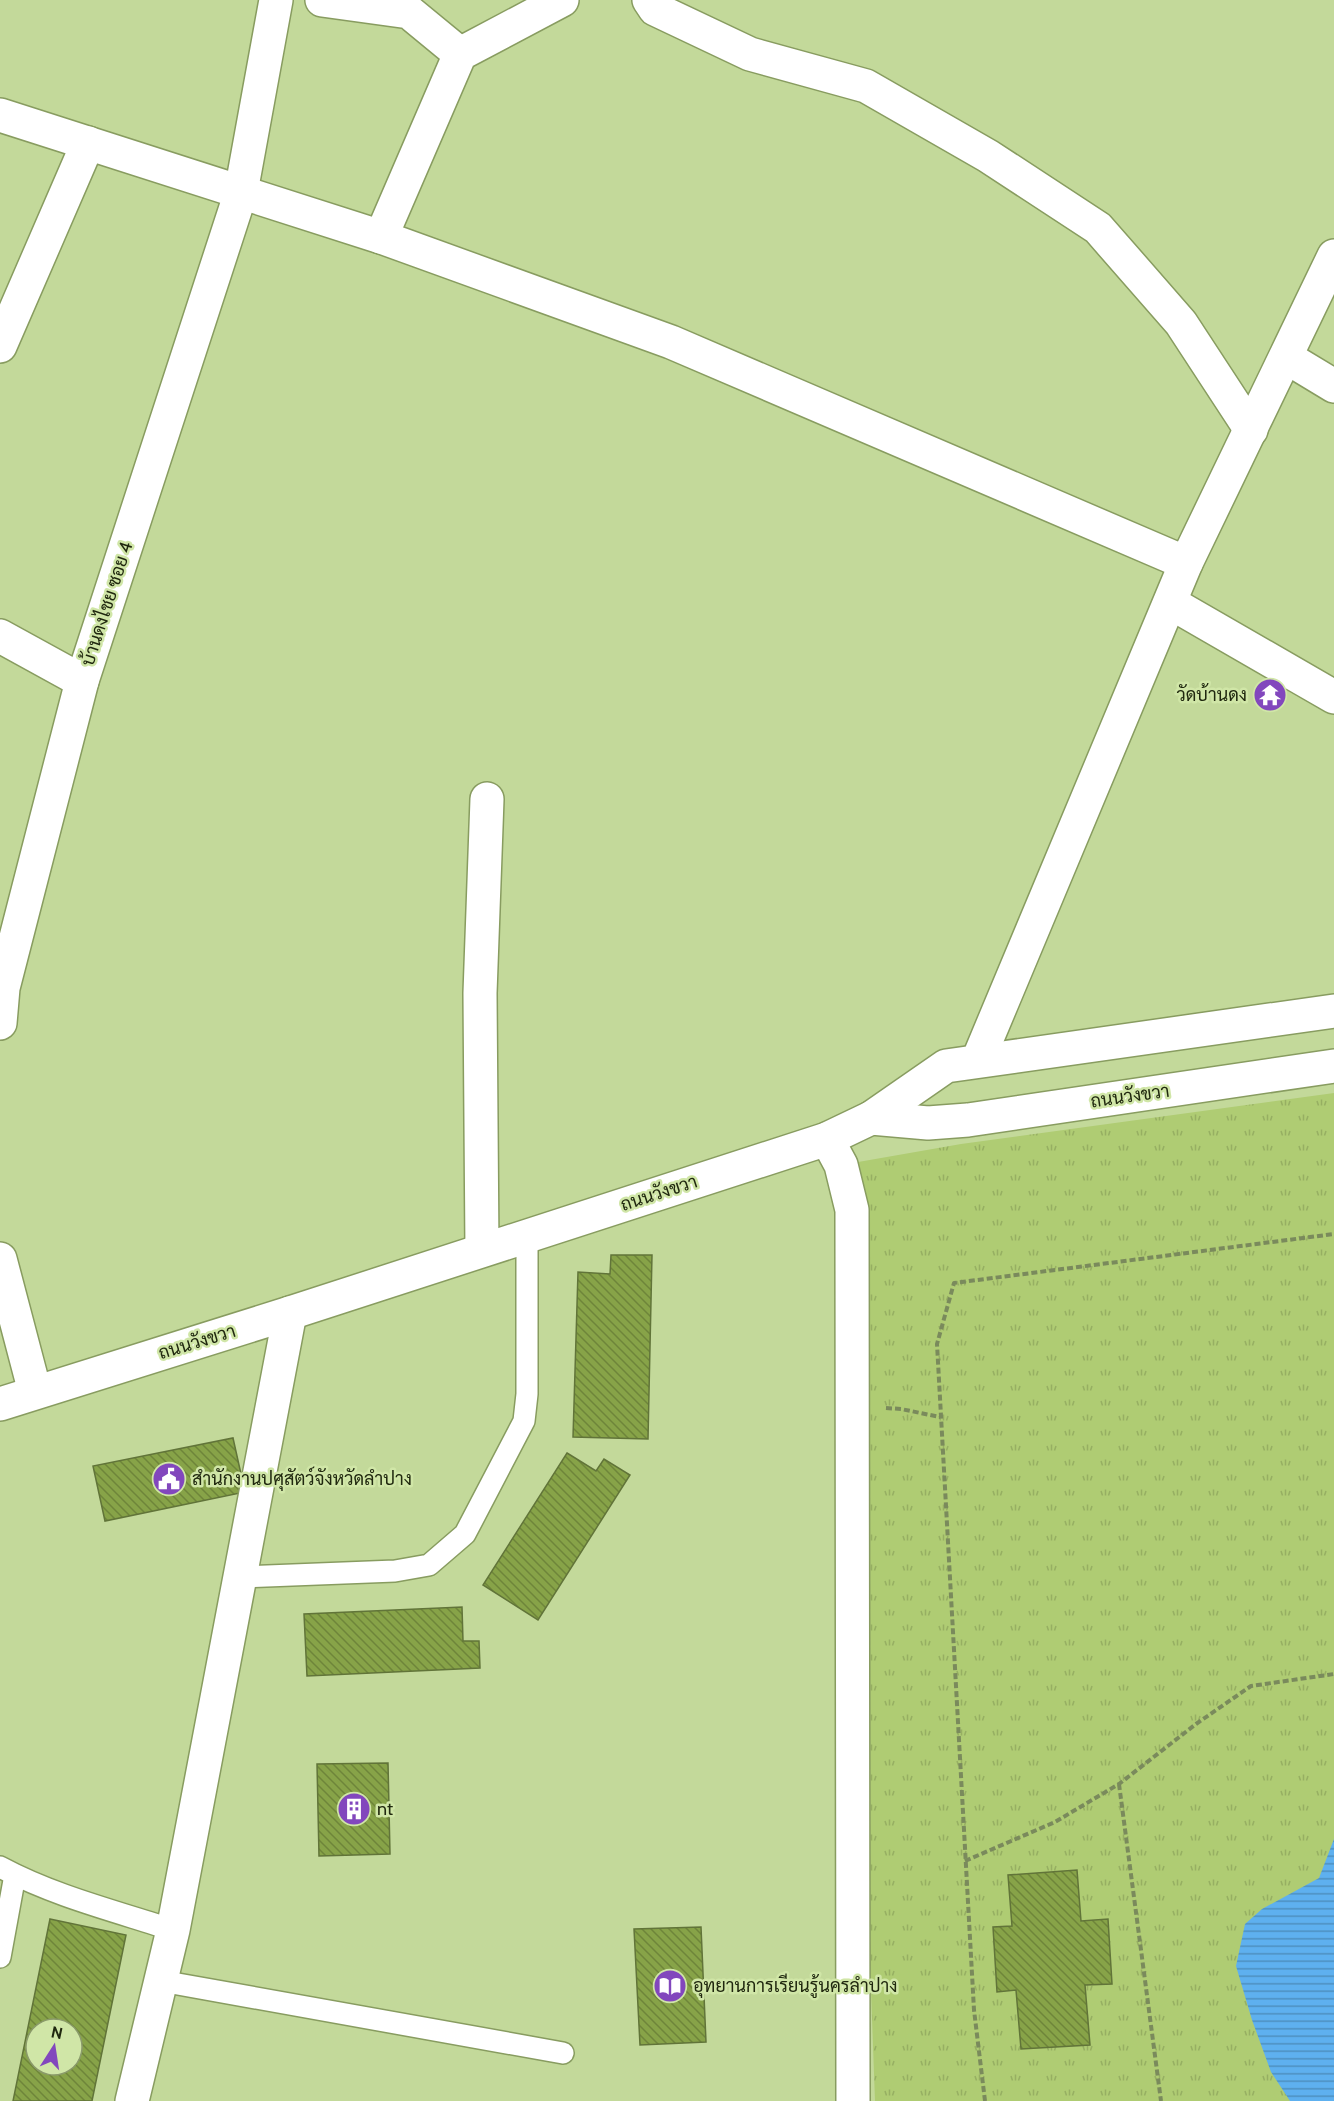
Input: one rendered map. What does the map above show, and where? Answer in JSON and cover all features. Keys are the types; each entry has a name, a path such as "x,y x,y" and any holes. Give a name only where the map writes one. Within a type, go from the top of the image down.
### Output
{"street":[{"name":"บ้านดงไชย ซอย 4","path":"0,1023 1,988 82,681 241,192 276,0"},
{"path":"322,0 411,6 460,54"},
{"path":"381,237 460,54 562,0"},
{"path":"649,0 655,9 750,54 866,86 988,156 1098,228 1181,322 1251,430"},
{"path":"0,115 381,237 671,342 1186,563"},
{"path":"0,346 88,143"},
{"path":"978,1060 1186,563 1334,256"},
{"path":"1286,357 1334,386"},
{"path":"1171,603 1334,697"},
{"path":"0,636 82,681"},
{"path":"482,1250 480,993 488,799"},
{"path":"871,1118 946,1066 1334,1011"},
{"name":"ถนนวังขวา","path":"0,1404 290,1313 827,1139 871,1118 928,1123 968,1120 1334,1066"},
{"path":"827,1139 841,1165 852,1210 853,2101"},
{"path":"0,1259 35,1392"},
{"path":"132,2101 173,1930 290,1313"}],"lane":[{"path":"240,1577 395,1571 429,1565 465,1534 524,1422 527,1394 527,1235"},
{"path":"0,1957 8,1870 76,1899 173,1930"},
{"path":"161,1981 563,2053"}],"path":[{"path":"985,2101 974,2010 937,1344 954,1283 1334,1234"},
{"path":"852,1407 901,1409 940,1417"},
{"path":"965,1861 1055,1822 1119,1784 1196,1724 1251,1686 1334,1674"},
{"path":"1119,1784 1161,2101"}],"green space":[{"path":"1334,1093 1334,2101 875,2101 841,1165 961,1144"}],"water":[{"path":"1334,1839 1334,2101 1290,2101 1271,2072 1236,1966 1245,1924 1262,1909 1319,1878"}],"building":[{"path":"611,1255 652,1255 648,1439 573,1437 578,1272 610,1274"},
{"name":"สำนักงานปศุสัตว์จังหวัดลำปาง","path":"233,1438 245,1492 105,1521 93,1466"},
{"path":"567,1453 596,1471 604,1459 630,1475 538,1620 483,1585"},
{"path":"462,1607 463,1641 479,1641 480,1668 307,1676 304,1614"},
{"name":"nt","path":"388,1763 390,1854 319,1856 317,1764"},
{"path":"1077,1870 1081,1921 1108,1919 1112,1984 1085,1985 1090,2045 1021,2049 1016,1990 997,1992 993,1927 1012,1926 1008,1875"},
{"path":"50,1919 126,1935 92,2101 13,2101 24,2047 24,2077 84,2077 84,2017 30,2017"},
{"name":"อุทยานการเรียนรู้นครลำปาง","path":"701,1927 706,2042 640,2045 634,1929"}],"place":[{"name":"วัดบ้านดง","path":"1270,695"},
{"name":"สำนักงานปศุสัตว์จังหวัดลำปาง","path":"169,1479"},
{"name":"nt","path":"354,1809"},
{"name":"อุทยานการเรียนรู้นครลำปาง","path":"670,1986"}]}
